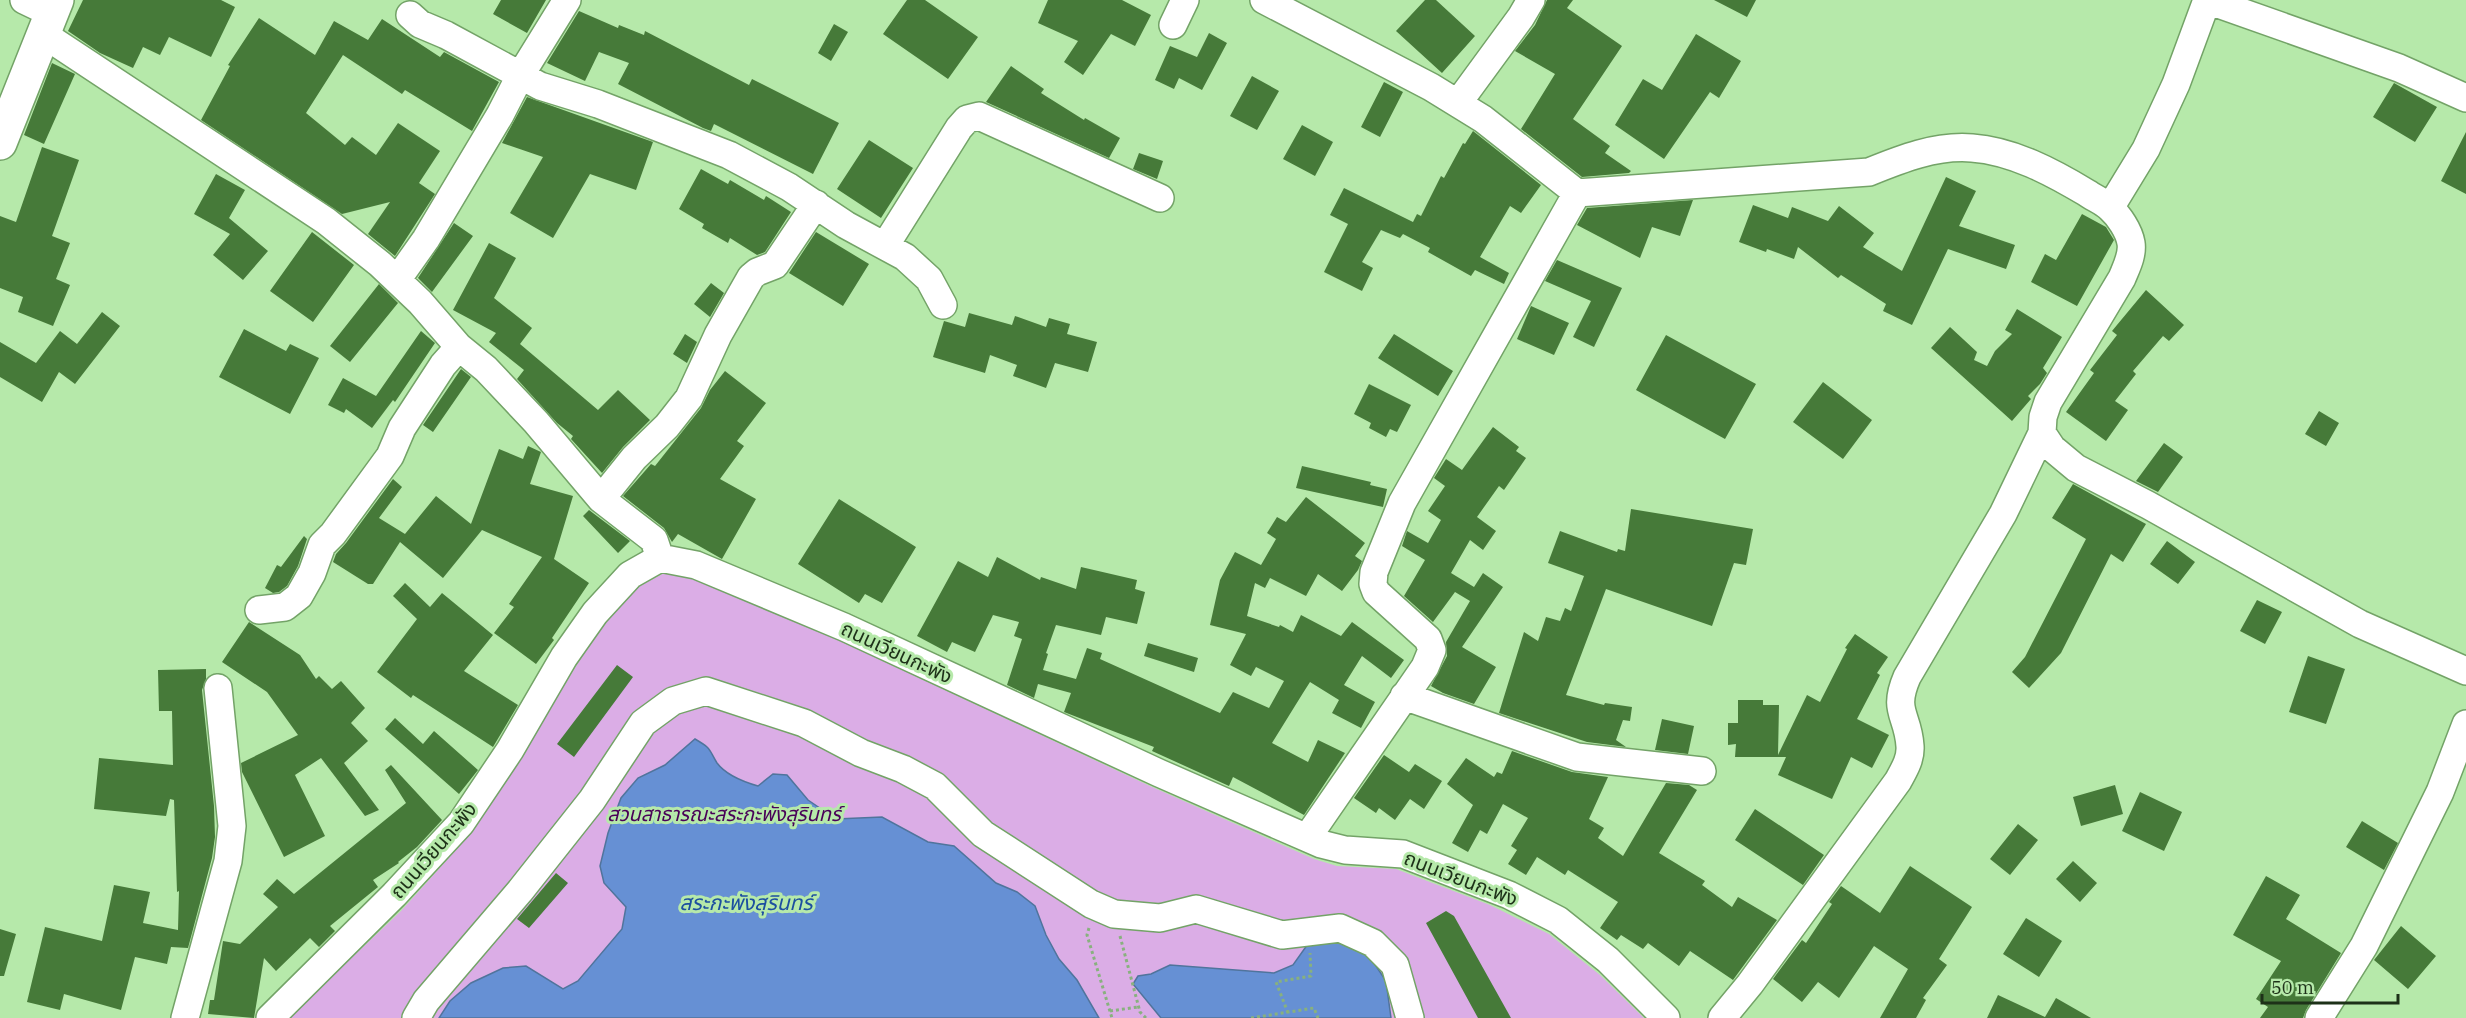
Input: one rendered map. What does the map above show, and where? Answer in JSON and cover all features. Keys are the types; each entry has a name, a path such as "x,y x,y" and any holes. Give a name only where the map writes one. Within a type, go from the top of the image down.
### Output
{"main road":[{"path":"0,144 44,12"}],"street":[{"path":"397,280 426,239 520,76 567,0"},
{"path":"1173,25 1185,0"},
{"path":"1264,0 1353,45 1458,103 1526,151 1577,193 1869,172 1901,159 1931,151 1972,148 2018,159 2056,174 2110,208 2122,223 2131,243 2130,256 2122,279 2048,402 2043,417 2042,433 2003,513 1907,677 1900,694 1900,708 1910,747 1907,765 1898,782 1750,984 1722,1018"},
{"path":"1458,103 1531,0"},
{"path":"2110,208 2146,149 2176,84 2207,0 2399,68 2466,98"},
{"path":"44,12 326,221 397,280 420,302 459,347 486,369 536,422 601,499 654,540 660,558"},
{"path":"410,15 420,24 446,35 540,86 598,104 729,155 789,187 905,257 929,279 943,305"},
{"path":"885,246 959,128 967,119 979,116 1160,198"},
{"path":"1306,838 1425,667 1431,650 1428,639 1376,592 1373,584 1374,572 1402,504 1577,193"},
{"path":"601,499 634,458 667,426 689,398 718,335 751,278 758,272 775,265 816,204"},
{"path":"258,610 285,607 299,596 312,573 322,546 390,456 402,428 443,365 459,347"},
{"path":"2042,433 2052,448 2076,468 2148,505 2360,624 2466,671"},
{"name":"ถนนเวียนกะพัง","path":"270,1018 394,896 461,824 510,750 564,657 595,613 630,575 660,558 696,565 844,627 1148,768 1306,838 1345,850 1403,854 1519,900 1558,920 1608,960 1666,1018"},
{"path":"185,1018 228,861 232,826 218,688"},
{"path":"416,1018 426,1001 520,891 592,800 643,723 672,701 706,692 804,723 861,753 903,769 935,786 983,834 1104,910 1160,918 1196,909 1281,935 1340,928 1373,943 1395,965 1410,1018"},
{"path":"1404,696 1577,757 1702,771"},
{"path":"2319,1018 2364,946 2440,792 2466,724"}],"path":[{"path":"1104,910 1138,1007 1146,1018"},
{"path":"1104,910 1087,936 1112,1018"},
{"path":"1288,1012 1276,982 1311,976 1308,933"},
{"path":"1110,1011 1138,1007"},
{"path":"1251,1018 1314,1008 1318,1018"}],"green space":[{"name":"สวนสาธารณะสระกะพังสุรินทร์","path":"664,573 691,578 834,638 1150,786 1314,859 1337,866 1396,869 1490,905 1549,934 1600,975 1644,1018 288,1018 401,911 473,831 603,623 638,587"}],"water":[{"name":"สระกะพังสุรินทร์","path":"695,739 709,749 721,767 741,780 758,786 773,774 787,775 808,800 836,819 882,817 928,842 954,846 996,883 1017,892 1035,906 1046,935 1059,959 1077,980 1099,1018 439,1018 450,1001 471,983 503,968 526,966 563,989 578,981 622,929 626,907 604,883 600,866 608,833 621,798 638,778 665,765"},
{"path":"1338,938 1370,957 1386,981 1391,1018 1161,1018 1133,984 1138,976 1151,974 1170,965 1274,973 1293,965 1310,941"}],"building":[{"path":"83,0 221,0 235,7 211,57 169,37 160,55 143,47 133,68 100,53 68,31"},
{"path":"501,0 546,0 527,33 493,14"},
{"path":"907,0 925,0 978,37 948,79 883,34"},
{"path":"1048,0 1122,0 1151,15 1135,46 1111,34 1083,75 1064,62 1078,41 1038,23"},
{"path":"1425,0 1436,0 1475,36 1442,73 1396,31"},
{"path":"1547,0 1573,0 1567,8 1622,46 1573,119 1610,146 1605,153 1631,171 1629,173 1582,177 1521,129 1555,74 1515,51 1535,25"},
{"path":"1714,0 1756,0 1747,17"},
{"path":"579,11 618,28 619,25 644,35 645,31 749,85 752,79 839,123 813,174 714,124 711,131 703,128 618,84 629,63 599,52 585,81 547,63"},
{"path":"259,18 315,55 334,21 368,40 382,19 440,57 444,52 499,82 472,131 405,90 402,94 343,55 306,113 345,145 352,137 376,155 398,123 440,151 419,183 435,194 395,256 368,234 390,202 342,214 201,120 230,66 228,65"},
{"path":"834,24 848,32 831,61 818,53"},
{"path":"1209,33 1227,43 1202,90 1179,78 1174,89 1155,80 1170,46 1197,57"},
{"path":"1696,34 1741,61 1719,98 1710,92 1664,159 1615,125 1643,79 1662,90"},
{"path":"52,63 75,74 44,144 24,135"},
{"path":"1011,66 1044,89 1041,93 1084,120 1085,118 1120,138 1109,158 986,102"},
{"path":"1252,76 1279,91 1257,130 1230,116"},
{"path":"1384,82 1403,92 1380,137 1361,127"},
{"path":"2394,83 2437,107 2415,142 2373,117"},
{"path":"527,97 653,142 636,190 590,174 553,238 510,213 543,157 502,143"},
{"path":"1302,125 1333,142 1315,176 1283,159"},
{"path":"1473,131 1541,185 1521,213 1510,206 1480,257 1509,273 1504,284 1475,270 1471,276 1428,252 1430,248 1403,234 1400,238 1381,230 1362,262 1373,268 1362,291 1324,272 1348,224 1330,215 1344,188 1413,222 1417,214 1421,216 1441,176 1444,178 1463,143 1465,144"},
{"path":"2466,132 2466,194 2441,181"},
{"path":"869,140 913,168 881,218 837,189"},
{"path":"42,147 79,160 52,236 70,243 56,279 70,285 53,326 18,312 23,297 0,288 0,216 16,222"},
{"path":"1139,153 1163,161 1157,179 1133,169"},
{"path":"701,169 728,184 730,180 764,200 766,196 791,212 765,252 757,255 730,238 728,243 702,228 704,224 679,209"},
{"path":"216,174 245,190 229,218 268,251 243,280 213,255 230,234 194,214"},
{"path":"1946,177 1976,191 1959,226 2015,245 2006,269 1948,249 1912,325 1883,311 1886,304 1841,275 1838,278 1798,247 1794,259 1739,242 1753,205 1788,218 1792,207 1828,221 1839,206 1874,233 1863,247 1902,271"},
{"path":"1693,200 1680,236 1652,227 1640,258 1577,225 1587,208"},
{"path":"2082,214 2106,227 2114,240 2077,306 2031,282 2045,254 2056,260"},
{"path":"454,223 473,236 432,292 418,278"},
{"path":"312,232 354,265 313,322 270,291"},
{"path":"816,232 869,264 843,306 789,273"},
{"path":"489,243 516,258 494,298 532,328 520,344 598,410 618,390 650,420 623,447 602,473 571,439 573,436 557,423 517,379 524,370 489,342 496,333 453,310"},
{"path":"1557,260 1622,288 1594,347 1573,337 1591,301 1545,281"},
{"path":"711,283 724,293 710,317 694,304"},
{"path":"379,284 398,303 350,362 330,346"},
{"path":"2146,290 2184,325 2169,341 2163,336 2133,371 2136,374 2115,401 2128,410 2106,441 2066,412 2094,373 2090,370 2117,335 2112,331"},
{"path":"1531,306 1569,323 1554,355 1517,339"},
{"path":"2017,309 2062,337 2043,368 2047,373 2028,396 2031,399 2012,421 1931,348 1950,327 1977,352 1974,360 1987,366 1995,351 2012,334 2005,330"},
{"path":"102,312 120,326 75,384 59,372 42,402 0,377 0,342 36,363 60,331 77,344"},
{"path":"969,313 1012,325 1015,316 1046,327 1049,318 1070,324 1067,334 1097,342 1088,372 1055,363 1046,388 1013,376 1017,365 990,355 985,373 933,357 944,321 965,327"},
{"path":"244,329 286,351 290,344 319,358 290,414 219,377"},
{"path":"421,331 435,343 395,402 393,400 372,428 346,409 344,413 328,405 343,378 376,396"},
{"path":"685,334 697,342 687,363 673,354"},
{"path":"1394,334 1453,371 1438,396 1378,358"},
{"path":"1666,335 1756,384 1725,439 1636,390"},
{"path":"461,369 471,377 433,432 423,425"},
{"path":"725,371 766,403 737,441 744,446 720,479 756,499 722,559 678,534 672,542 664,528 623,496 651,464 655,466 701,408 710,390"},
{"path":"1823,382 1872,420 1843,459 1793,422"},
{"path":"1369,384 1411,405 1397,432 1390,429 1386,437 1369,428 1371,423 1354,414"},
{"path":"2319,411 2339,423 2326,446 2305,434"},
{"path":"1493,427 1519,447 1516,451 1526,458 1504,490 1499,486 1477,517 1496,531 1483,550 1470,540 1451,573 1474,587 1483,573 1503,587 1462,647 1496,667 1474,704 1443,693 1431,686 1447,656 1446,642 1470,601 1455,592 1433,622 1404,596 1425,560 1402,546 1407,531 1428,543 1441,520 1428,511 1445,486 1434,478 1446,459 1462,470"},
{"path":"2164,443 2183,457 2158,492 2136,481"},
{"path":"528,446 541,452 530,484 573,496 554,559 589,583 552,638 554,640 536,664 494,633 514,607 509,604 542,557 482,530 443,578 400,542 373,584 368,584 333,562 336,554 393,479 402,487 379,518 405,534 436,496 471,524 499,449 523,459"},
{"path":"1302,466 1371,482 1370,485 1387,489 1383,507 1296,488"},
{"path":"2073,484 2146,524 2123,562 2111,554 2061,653 2029,688 2012,672 2025,657 2086,539 2052,518"},
{"path":"1306,497 1365,543 1355,556 1362,561 1358,570 1342,591 1318,574 1306,596 1270,578 1265,588 1255,583 1247,616 1279,627 1280,625 1293,632 1301,615 1341,636 1352,622 1404,660 1391,678 1362,656 1344,685 1375,702 1361,728 1332,713 1339,700 1310,682 1272,743 1308,762 1318,740 1345,753 1304,815 1233,777 1229,786 1152,751 1154,747 1064,712 1071,693 1038,684 1034,698 1007,685 1022,639 1014,636 1019,622 993,615 975,652 952,642 947,652 917,636 958,561 988,577 997,557 1040,580 1041,577 1076,589 1081,567 1137,580 1135,589 1145,592 1137,624 1106,617 1101,635 1056,625 1046,653 1048,654 1043,670 1076,679 1087,648 1102,653 1100,659 1220,713 1233,692 1269,708 1284,681 1256,667 1251,676 1230,665 1246,634 1210,625 1220,580 1235,552 1261,565 1276,539 1267,533 1277,517 1286,522"},
{"path":"839,499 916,547 882,603 865,594 859,603 798,564"},
{"path":"1631,509 1753,529 1746,565 1734,563 1712,626 1606,589 1566,695 1604,705 1605,703 1632,707 1630,721 1623,720 1616,740 1626,747 1587,742 1499,713 1524,632 1538,641 1546,617 1560,621 1565,608 1571,611 1584,576 1548,563 1560,531 1617,552 1618,549 1625,551"},
{"path":"589,510 630,541 618,553 583,516"},
{"path":"304,536 307,539 298,566 287,586 273,593 265,588 277,565 281,567"},
{"path":"2167,541 2195,562 2178,584 2150,564"},
{"path":"405,583 430,607 442,593 493,635 464,671 518,705 493,747 413,695 411,698 377,672 417,619 393,596"},
{"path":"2257,600 2282,612 2265,644 2240,631"},
{"path":"249,622 300,655 316,679 319,676 332,689 341,681 365,708 351,723 368,741 344,763 379,810 365,816 321,758 295,775 325,836 284,857 242,772 241,763 298,735 267,692 222,662"},
{"path":"1855,634 1888,657 1877,673 1880,675 1857,719 1889,735 1872,768 1851,757 1832,799 1778,775 1786,757 1735,757 1736,744 1728,745 1728,723 1738,723 1738,700 1763,700 1763,705 1779,705 1778,755 1807,695 1820,702 1847,649 1845,648"},
{"path":"1148,643 1198,658 1194,672 1144,656"},
{"path":"2308,656 2345,669 2326,724 2289,712"},
{"path":"617,665 633,677 574,757 557,744"},
{"path":"206,669 206,679 202,690 215,837 212,858 188,948 171,947 167,964 135,957 121,1010 64,994 60,1010 27,1002 45,927 102,941 114,885 150,892 143,923 178,930 179,891 177,892 174,800 170,799 166,816 94,809 99,758 173,765 172,711 159,711 158,670"},
{"path":"395,718 423,744 434,731 478,770 459,794 385,729"},
{"path":"1662,719 1694,726 1688,754 1655,750"},
{"path":"1512,751 1572,772 1608,777 1589,819 1604,828 1598,838 1623,856 1666,783 1689,785 1697,790 1659,853 1705,881 1702,885 1732,907 1738,897 1777,920 1733,980 1690,951 1679,966 1648,943 1643,949 1621,935 1617,940 1600,928 1618,902 1568,870 1565,875 1537,857 1526,875 1508,864 1517,850 1511,846 1528,818 1503,804 1487,834 1480,830 1468,852 1452,843 1473,805 1447,784 1466,758 1494,777 1497,772 1502,774"},
{"path":"1384,755 1409,772 1415,764 1442,781 1424,809 1410,799 1395,820 1379,808 1376,813 1354,798"},
{"path":"391,765 442,820 399,863 373,880 378,887 330,926 335,931 319,947 310,938 276,971 264,958 254,1018 208,1014 210,1000 214,1000 223,941 240,944 278,907 263,894 277,879 294,894 406,803 385,770"},
{"path":"2115,785 2123,814 2081,826 2073,797"},
{"path":"2140,792 2182,812 2164,851 2122,831"},
{"path":"1755,809 1824,855 1803,885 1735,840"},
{"path":"2362,821 2398,843 2384,870 2346,847"},
{"path":"2018,824 2038,840 2010,875 1990,859"},
{"path":"2073,861 2097,883 2080,902 2056,879"},
{"path":"1910,866 1972,907 1939,959 1947,965 1923,998 1926,1000 1916,1018 1880,1018 1908,969 1874,946 1839,998 1818,982 1802,1002 1773,979 1802,940 1806,943 1832,904 1829,902 1841,886 1880,913"},
{"path":"556,873 568,883 529,928 517,919"},
{"path":"2266,876 2300,895 2286,919 2341,953 2303,1018 2260,1018 2268,1007 2256,999 2281,961 2233,935"},
{"path":"1446,911 1454,916 1511,1018 1478,1018 1426,923"},
{"path":"2026,918 2062,941 2039,977 2003,954"},
{"path":"2401,926 2436,956 2408,989 2374,960"},
{"path":"0,929 16,934 4,976 0,976"},
{"path":"1998,995 2045,1017 2056,998 2091,1018 1987,1018"}]}
